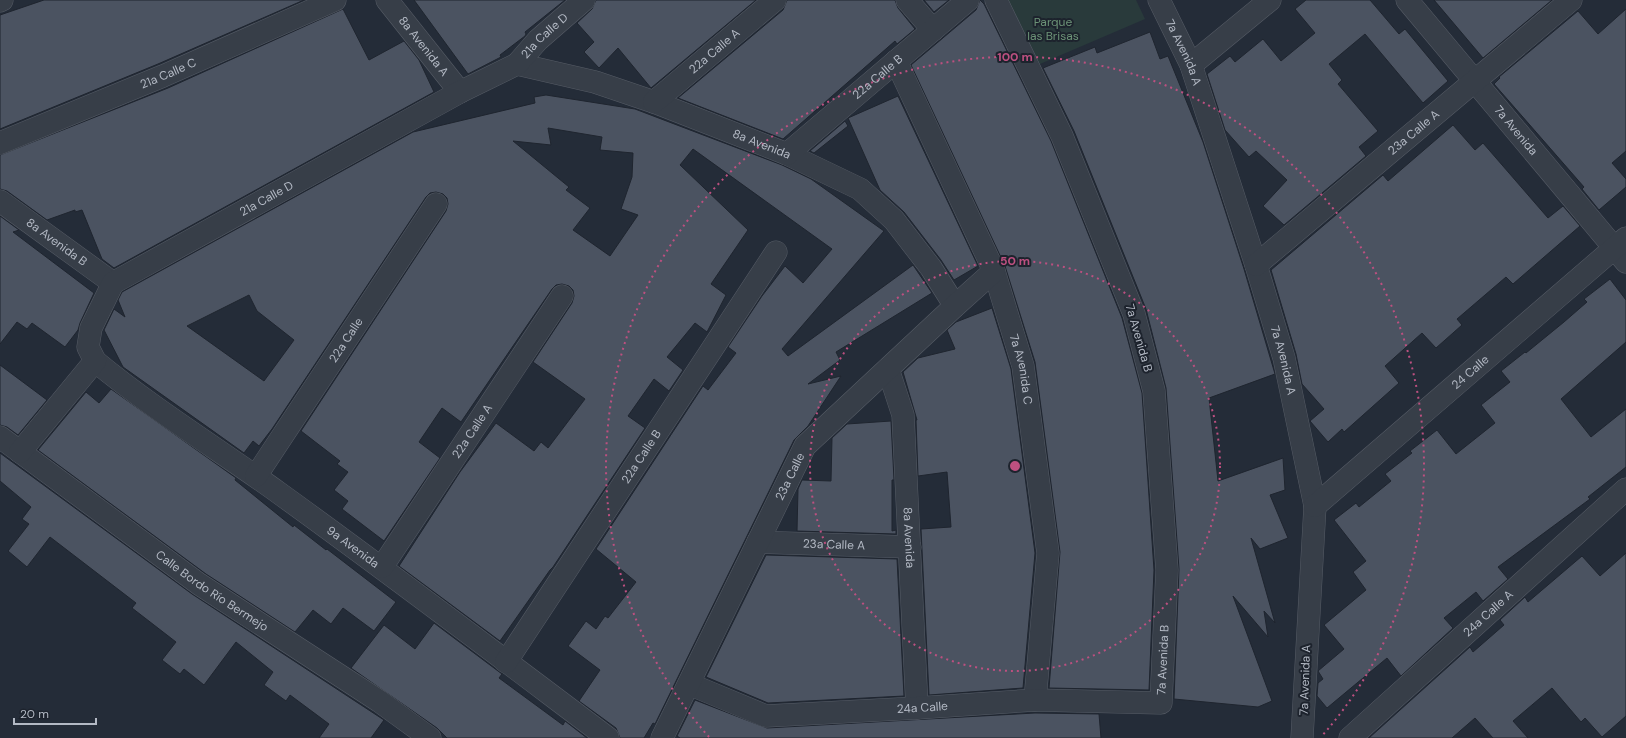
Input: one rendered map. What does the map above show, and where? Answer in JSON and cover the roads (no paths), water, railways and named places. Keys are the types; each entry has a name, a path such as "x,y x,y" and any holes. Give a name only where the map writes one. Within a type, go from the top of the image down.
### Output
{"street":[{"name":"21a Calle C","path":"0,143 163,76 335,0"},
{"name":"21a Calle D","path":"113,284 460,92 517,64 538,40 584,0"},
{"name":"22a Calle A","path":"654,102 775,0"},
{"path":"907,0 933,30"},
{"name":"22a Calle B","path":"787,154 968,0"},
{"name":"7a Avenida B","path":"996,0 1062,136 1131,307 1154,391 1167,570 1161,704"},
{"name":"7a Avenida A","path":"1159,0 1190,65 1256,265 1284,358 1315,506 1302,738"},
{"path":"1190,65 1270,0"},
{"name":"7a Avenida","path":"1406,0 1622,249"},
{"name":"23a Calle A","path":"1256,265 1571,0"},
{"name":"8a Avenida A","path":"390,1 460,92"},
{"name":"7a Avenida C","path":"896,61 994,271 1023,366 1048,553 1035,700"},
{"name":"8a Avenida","path":"517,64 595,82 654,102 787,154 860,189 894,220 931,268 955,306"},
{"name":"8a Avenida B","path":"0,201 113,284"},
{"name":"22a Calle","path":"256,476 436,204"},
{"name":"24 Calle","path":"1315,506 1622,249"},
{"name":"22a Calle B","path":"506,662 776,252"},
{"name":"23a Calle","path":"662,738 806,446 994,271"},
{"path":"20,452 94,361 88,347 92,328 113,284"},
{"name":"22a Calle A","path":"382,567 562,296"},
{"name":"9a Avenida","path":"94,361 117,380 256,476 382,567 608,738"},
{"name":"8a Avenida","path":"888,369 903,415 917,708"},
{"name":"Calle Bordo Río Bermejo","path":"0,437 199,584 379,701 430,738"},
{"name":"24a Calle A","path":"1350,738 1626,489"},
{"name":"23a Calle A","path":"758,542 910,547"},
{"name":"24a Calle","path":"689,684 766,716 1035,700 1161,704"}],"park label":[{"name":"Parque las Brisas","path":"1053,29"}]}
